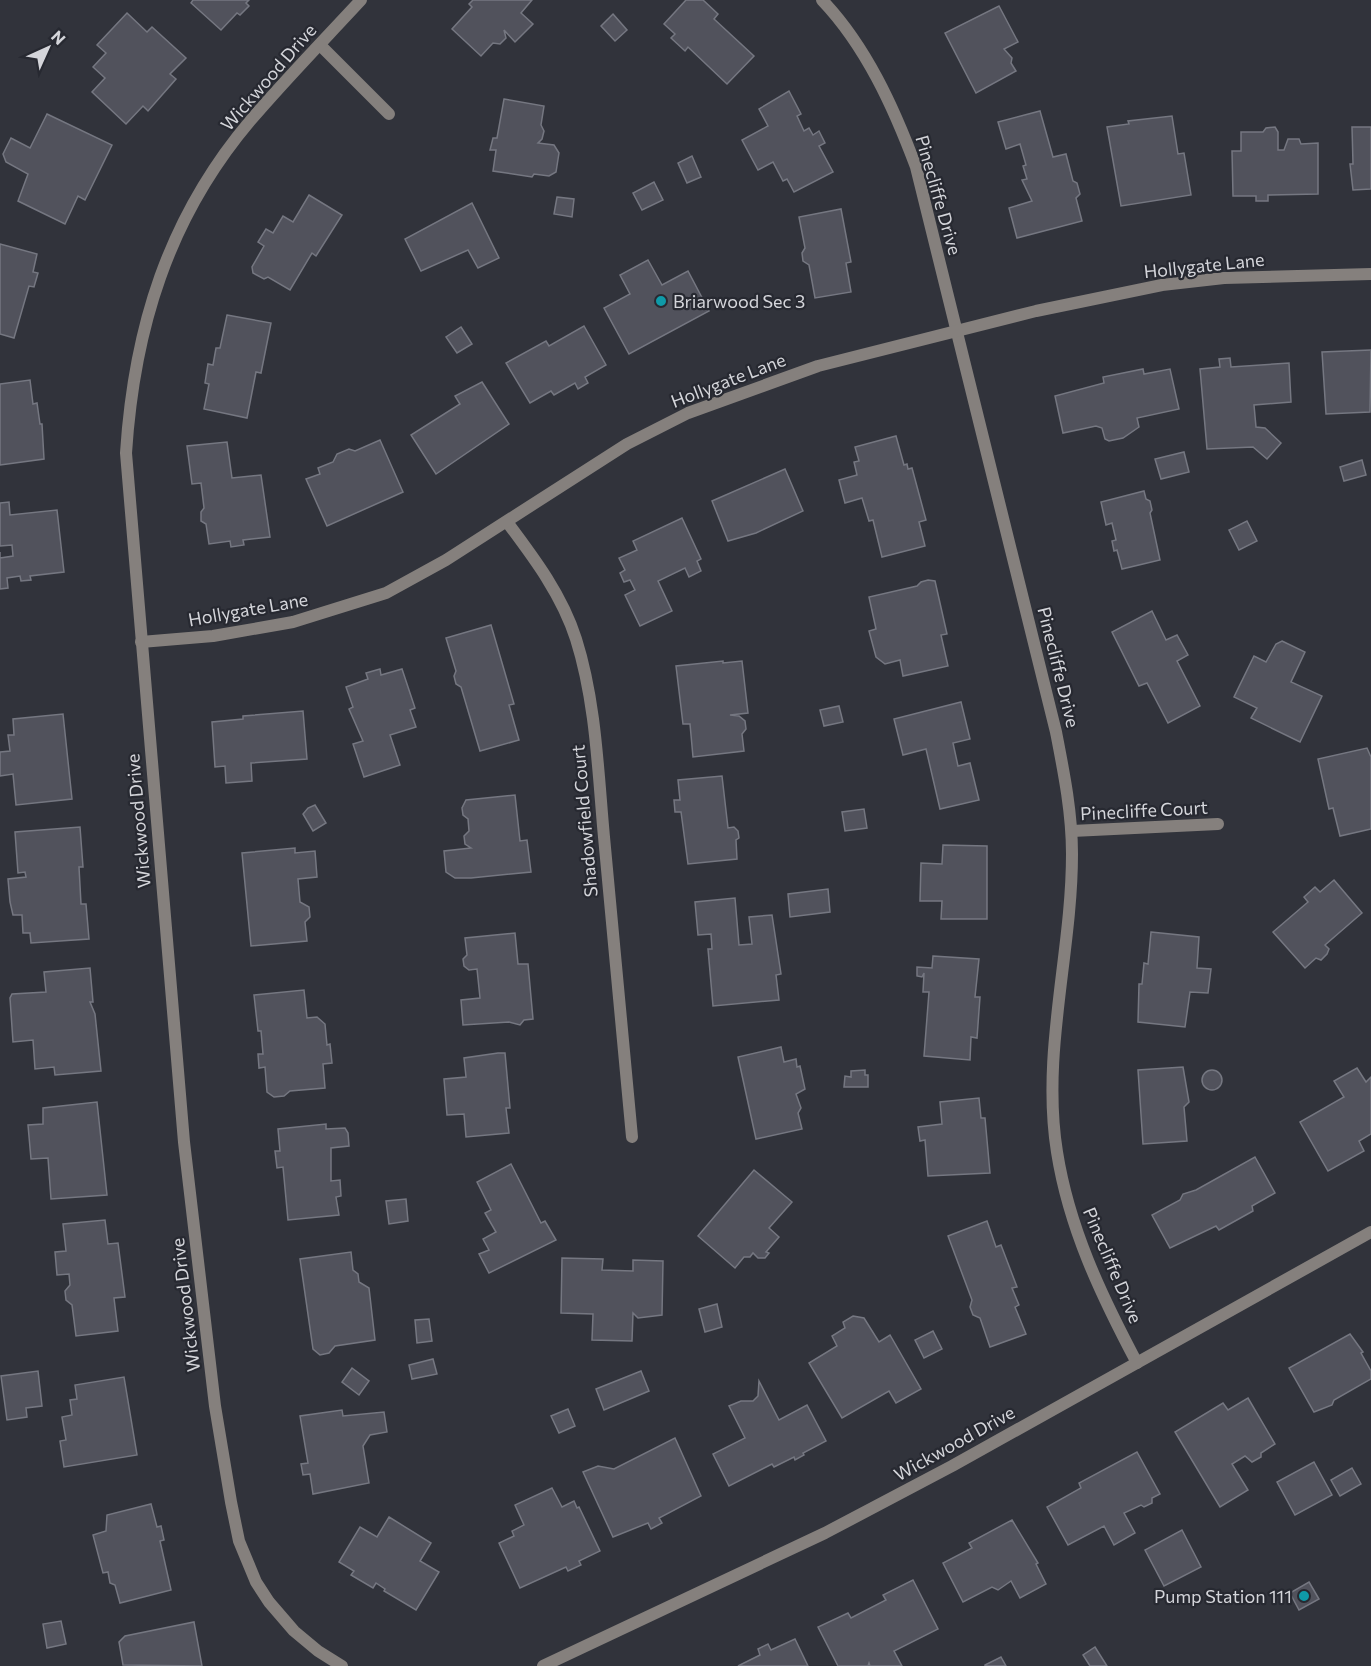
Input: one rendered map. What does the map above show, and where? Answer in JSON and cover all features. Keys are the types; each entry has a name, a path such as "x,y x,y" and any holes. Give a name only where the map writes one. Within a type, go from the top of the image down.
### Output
{"street":[{"name":"Wickwood Drive","path":"342,1666 318,1651 294,1631 269,1602 256,1582 239,1541 231,1502 214,1394 184,1142 126,453 131,389 139,345 154,291 198,194 248,123 361,0"},
{"name":"Pinecliffe Drive","path":"822,0 876,78 899,124 916,167 1056,732 1072,831 1072,856 1053,1093 1057,1151 1074,1228 1106,1305 1137,1363"},
{"path":"320,45 388,114"},
{"name":"Hollygate Lane","path":"141,642 213,636 293,622 386,593 446,560 627,444 688,412 818,366 957,330 1162,285 1224,278 1371,274"},
{"name":"Shadowfield Court","path":"507,522 544,572 559,600 576,638 585,672 595,740 632,1137"},
{"name":"Pinecliffe Court","path":"1072,831 1218,824"},
{"name":"Wickwood Drive","path":"543,1666 825,1533 1371,1232"}],"building":[{"path":"193,0 249,0 246,3 249,6 240,15 237,13 221,30 191,3"},
{"path":"473,0 532,0 521,13 533,24 515,42 504,30 506,38 500,44 493,43 481,56 452,29 472,7 469,4"},
{"path":"686,0 703,0 718,14 714,19 754,56 727,84 688,47 685,51 671,38 675,34 664,24"},
{"path":"999,6 1018,42 1004,49 1012,58 1011,63 1016,71 976,93 945,33"},
{"path":"127,13 147,32 152,27 186,58 170,74 176,79 148,111 143,106 126,124 92,92 105,78 93,67 106,53 97,45"},
{"path":"613,14 627,30 615,41 601,26"},
{"path":"789,91 801,114 797,116 804,131 809,128 813,135 819,131 825,143 819,146 833,172 794,192 787,179 783,181 773,162 758,170 742,140 768,126 759,109"},
{"path":"504,99 544,106 541,125 544,131 538,143 554,145 559,153 556,172 549,176 534,174 532,177 493,171 496,150 490,150 493,138 497,138"},
{"path":"1040,111 1053,157 1066,154 1073,181 1077,183 1080,194 1076,198 1082,221 1017,238 1009,208 1032,201 1022,180 1027,179 1020,144 1006,149 998,122"},
{"path":"47,114 112,145 85,200 78,196 65,224 18,201 28,174 6,162 3,154 11,138 30,148"},
{"path":"1172,116 1178,154 1184,153 1191,195 1121,206 1107,127 1129,124 1128,121"},
{"path":"1275,127 1278,132 1278,150 1284,150 1288,139 1299,139 1301,144 1318,143 1318,194 1268,195 1268,201 1256,201 1256,196 1233,196 1232,151 1241,151 1241,132 1263,132 1266,128"},
{"path":"1352,127 1371,127 1371,189 1353,190 1350,164 1353,164"},
{"path":"692,156 701,177 687,183 678,163"},
{"path":"654,182 663,200 642,210 633,193"},
{"path":"309,195 342,215 316,256 312,253 290,290 268,277 264,279 253,273 252,267 264,246 258,242 266,229 273,233 283,216 293,222"},
{"path":"557,197 574,199 572,217 554,214"},
{"path":"472,203 499,258 478,268 468,250 421,271 405,239"},
{"path":"841,209 851,262 846,263 851,292 815,298 809,265 803,261 802,253 805,248 799,217"},
{"path":"0,244 37,254 33,272 38,273 34,287 29,286 14,338 0,334"},
{"name":"Briarwood Sec 3","path":"648,260 662,285 688,271 709,311 629,354 604,308 630,294 620,275"},
{"path":"227,315 271,323 261,373 256,372 247,418 204,409 209,384 205,383 208,364 213,365 216,348 220,348"},
{"path":"584,326 606,365 585,377 588,383 578,389 575,383 554,395 551,391 530,403 506,363 546,341 549,346"},
{"path":"461,327 472,344 457,353 446,337"},
{"path":"1371,350 1370,412 1326,414 1322,352"},
{"path":"1230,358 1231,367 1289,363 1291,402 1254,405 1256,427 1265,428 1281,443 1267,459 1253,447 1207,449 1200,369 1220,367 1219,359"},
{"path":"1143,369 1144,374 1170,369 1179,409 1137,418 1139,427 1123,438 1109,441 1105,439 1102,428 1096,426 1063,433 1055,396 1104,383 1103,377"},
{"path":"30,380 33,404 37,403 40,424 42,424 44,459 0,465 0,384"},
{"path":"482,382 509,424 436,474 411,435 460,404 455,396"},
{"path":"896,436 904,465 907,464 908,469 912,468 926,520 919,522 925,546 882,557 873,520 869,521 862,498 845,503 839,480 857,475 854,462 859,461 855,447"},
{"path":"380,440 403,492 327,526 306,479 320,474 318,468 333,462 337,454 349,449 355,451"},
{"path":"227,442 232,478 261,475 270,537 243,540 244,545 231,547 230,541 209,544 206,524 201,521 201,512 204,508 201,483 192,484 187,446"},
{"path":"1184,452 1189,472 1161,479 1155,459"},
{"path":"1362,460 1366,475 1344,481 1340,467"},
{"path":"785,469 803,511 756,533 728,541 712,501"},
{"path":"1144,491 1146,499 1150,501 1152,510 1150,513 1160,560 1122,569 1117,550 1114,551 1112,541 1116,540 1112,523 1106,525 1101,502"},
{"path":"9,502 10,515 57,510 64,572 30,576 31,580 21,581 20,576 7,578 8,588 0,589 0,558 13,556 12,545 0,546 0,503"},
{"path":"682,518 701,559 697,561 701,571 689,577 685,568 658,581 672,611 640,626 625,595 635,590 630,580 624,582 620,573 625,570 619,558 637,550 633,541"},
{"path":"1247,521 1257,541 1239,550 1229,530"},
{"path":"928,580 935,581 947,634 941,635 948,666 903,676 900,660 885,664 876,657 869,631 876,629 869,597 917,586"},
{"path":"1152,611 1166,640 1177,635 1188,655 1177,661 1200,706 1168,723 1147,683 1139,686 1112,632"},
{"path":"491,625 514,704 509,705 519,740 480,751 461,687 456,684 454,676 456,671 446,638"},
{"path":"1282,641 1305,652 1291,682 1322,696 1300,742 1251,718 1257,708 1234,697 1254,656 1266,662 1276,644"},
{"path":"723,661 723,663 742,661 748,713 730,715 739,716 745,721 746,729 742,734 744,751 693,757 690,724 683,724 676,666"},
{"path":"380,669 381,675 402,669 415,708 410,710 416,727 390,735 400,765 364,777 353,744 363,741 349,709 353,707 346,687 368,679 366,673"},
{"path":"961,702 970,739 953,743 958,766 970,763 979,800 940,809 926,749 903,755 894,719"},
{"path":"839,706 843,722 824,726 820,710"},
{"path":"303,711 307,759 251,763 252,781 226,783 225,766 215,767 212,722 243,719 243,716"},
{"path":"63,714 72,799 16,805 13,774 0,776 0,752 10,751 8,735 14,735 13,719"},
{"path":"1367,748 1371,757 1371,829 1340,836 1333,808 1329,809 1318,759"},
{"path":"722,776 728,828 734,827 738,831 737,859 688,864 681,812 675,812 674,800 680,800 678,780"},
{"path":"515,795 520,841 527,840 531,872 455,878 446,872 444,851 471,848 465,844 464,836 469,831 468,819 463,815 462,808 466,800"},
{"path":"315,805 326,823 313,831 303,814"},
{"path":"864,809 867,828 845,831 842,812"},
{"path":"80,827 83,867 79,867 81,904 86,904 89,939 31,943 30,933 23,933 22,915 13,915 10,902 8,879 26,877 25,872 18,873 15,832"},
{"path":"943,845 987,846 987,919 941,919 942,901 920,901 921,863 942,864"},
{"path":"295,848 295,853 315,851 317,877 298,879 300,902 309,907 310,917 305,922 307,941 251,946 242,853"},
{"path":"1334,880 1362,913 1325,945 1329,949 1321,960 1316,958 1305,968 1273,932 1308,902 1304,897 1315,887 1320,892"},
{"path":"828,889 830,912 790,917 788,894"},
{"path":"735,898 739,945 752,944 749,917 772,915 781,974 776,975 779,1000 713,1006 708,949 712,949 711,934 698,935 695,902"},
{"path":"1151,932 1199,937 1197,968 1211,969 1208,993 1190,992 1185,1027 1138,1022 1139,984 1142,984 1144,963 1148,964"},
{"path":"515,933 518,964 528,964 533,1019 524,1020 520,1025 509,1022 463,1025 461,1000 480,998 477,969 469,970 464,966 463,959 467,955 465,938"},
{"path":"933,956 979,959 975,997 980,997 977,1038 971,1037 970,1060 924,1056 929,992 923,992 924,973 922,977 917,976 917,967 932,968"},
{"path":"90,968 93,1002 90,1002 95,1014 101,1071 55,1075 54,1067 35,1069 33,1040 13,1042 10,998 12,994 46,992 44,972"},
{"path":"304,990 307,1018 317,1017 325,1024 327,1045 330,1044 332,1063 323,1064 325,1088 290,1091 284,1096 274,1097 267,1092 265,1067 259,1068 258,1054 263,1054 254,995"},
{"path":"781,1047 784,1062 796,1059 797,1067 800,1066 805,1089 796,1094 801,1108 798,1113 802,1129 756,1139 738,1057"},
{"path":"505,1053 510,1108 506,1108 509,1133 466,1137 464,1114 447,1115 444,1079 466,1077 464,1058"},
{"path":"1183,1067 1189,1102 1184,1107 1187,1141 1143,1144 1138,1070"},
{"path":"1357,1068 1366,1082 1371,1077 1371,1134 1359,1141 1364,1151 1328,1171 1300,1122 1344,1097 1334,1081"},
{"path":"865,1070 865,1075 868,1075 868,1087 844,1087 845,1076 851,1077 851,1071"},
{"path":"1208,1070 1216,1070 1222,1076 1222,1084 1216,1090 1208,1090 1202,1084 1202,1076"},
{"path":"979,1098 981,1118 985,1118 990,1173 928,1176 925,1140 920,1141 918,1127 942,1124 940,1102"},
{"path":"97,1102 107,1195 51,1199 48,1158 31,1159 28,1125 43,1124 43,1108"},
{"path":"326,1124 326,1129 345,1128 348,1133 349,1146 331,1148 331,1181 340,1180 341,1196 336,1197 339,1215 288,1220 283,1167 277,1168 275,1151 280,1151 278,1129"},
{"path":"1255,1157 1275,1193 1252,1206 1253,1211 1219,1230 1216,1226 1170,1248 1152,1215 1180,1200 1183,1194 1196,1190"},
{"path":"511,1164 541,1223 545,1221 556,1240 489,1273 479,1254 489,1250 483,1239 496,1232 485,1213 491,1210 477,1182"},
{"path":"754,1170 792,1202 769,1228 779,1237 766,1252 769,1253 765,1258 758,1258 753,1253 750,1257 744,1257 735,1268 698,1236"},
{"path":"406,1199 408,1221 389,1224 386,1201"},
{"path":"105,1220 108,1244 118,1243 125,1297 114,1298 118,1331 76,1336 72,1305 66,1300 65,1291 70,1285 69,1274 57,1275 55,1252 66,1251 63,1224"},
{"path":"987,1221 996,1247 1001,1245 1017,1287 1012,1288 1019,1305 1015,1307 1026,1334 990,1347 980,1318 973,1315 970,1307 972,1300 948,1236"},
{"path":"351,1252 353,1270 358,1274 359,1282 369,1288 375,1340 335,1346 329,1353 320,1355 313,1349 300,1259"},
{"path":"562,1258 603,1259 602,1270 633,1271 633,1260 663,1261 662,1315 638,1318 633,1313 632,1341 592,1340 593,1314 561,1313"},
{"path":"717,1304 722,1327 705,1332 699,1309"},
{"path":"853,1316 864,1318 879,1342 890,1335 921,1389 896,1403 889,1391 842,1418 809,1363 837,1346 832,1336 845,1328 843,1322"},
{"path":"429,1319 432,1341 417,1343 415,1320"},
{"path":"933,1331 942,1349 924,1358 915,1340"},
{"path":"1350,1334 1363,1352 1361,1353 1371,1371 1371,1379 1334,1400 1332,1405 1314,1412 1289,1368"},
{"path":"433,1359 437,1374 412,1379 409,1365"},
{"path":"352,1368 369,1381 359,1395 342,1382"},
{"path":"38,1371 42,1406 26,1408 27,1417 7,1420 1,1376"},
{"path":"641,1371 649,1391 604,1410 596,1389"},
{"path":"124,1377 137,1455 64,1467 60,1441 66,1440 62,1417 72,1415 70,1400 77,1399 75,1385"},
{"path":"759,1381 779,1420 807,1405 826,1441 795,1460 794,1457 774,1467 772,1464 729,1486 713,1454 745,1438 729,1406 741,1401 753,1401 758,1396"},
{"path":"1248,1398 1275,1444 1252,1462 1245,1456 1232,1464 1248,1490 1220,1507 1175,1432 1223,1403 1228,1410"},
{"path":"568,1409 575,1426 559,1433 551,1416"},
{"path":"342,1410 343,1416 384,1412 387,1432 370,1435 363,1446 369,1483 313,1494 310,1474 303,1475 301,1464 308,1463 300,1416"},
{"path":"675,1438 701,1496 659,1518 662,1523 651,1529 648,1523 613,1537 583,1472 598,1466 614,1469"},
{"path":"1137,1452 1160,1494 1152,1498 1152,1503 1144,1507 1141,1505 1124,1513 1135,1533 1114,1545 1104,1526 1068,1545 1047,1507 1081,1488 1079,1483"},
{"path":"1314,1462 1332,1495 1295,1515 1277,1482"},
{"path":"1352,1468 1361,1484 1340,1496 1331,1480"},
{"path":"552,1488 562,1507 574,1501 577,1508 579,1507 600,1551 579,1561 581,1565 568,1571 566,1567 520,1588 499,1543 514,1536 512,1531 524,1525 515,1505"},
{"path":"151,1504 157,1527 161,1526 164,1540 160,1541 171,1590 120,1603 115,1585 110,1583 108,1572 103,1573 93,1535 106,1531 107,1515"},
{"path":"389,1517 431,1543 420,1561 439,1572 416,1610 384,1591 385,1589 376,1583 373,1588 351,1575 354,1571 339,1562 360,1527 377,1537"},
{"path":"1012,1520 1038,1563 1036,1564 1046,1584 1020,1598 1011,1581 998,1590 992,1587 963,1602 943,1563 972,1548 969,1543"},
{"path":"1182,1530 1201,1567 1164,1586 1145,1550"},
{"path":"913,1580 938,1629 894,1651 902,1666 870,1666 869,1663 868,1666 838,1666 818,1627 848,1613 851,1618 886,1600 883,1595"},
{"name":"Pump Station 111","path":"1309,1582 1319,1599 1299,1610 1290,1593"},
{"path":"61,1621 66,1644 47,1648 43,1624"},
{"path":"194,1622 202,1666 123,1665 119,1642 125,1636"},
{"path":"795,1639 808,1666 738,1666 760,1655 758,1649 768,1644 771,1650"},
{"path":"1095,1647 1107,1666 1090,1666 1083,1655"},
{"path":"1001,1657 1006,1666 985,1666 985,1665"}],"place":[{"name":"Briarwood Sec 3","path":"661,301"},
{"name":"Pump Station 111","path":"1304,1596"}]}
